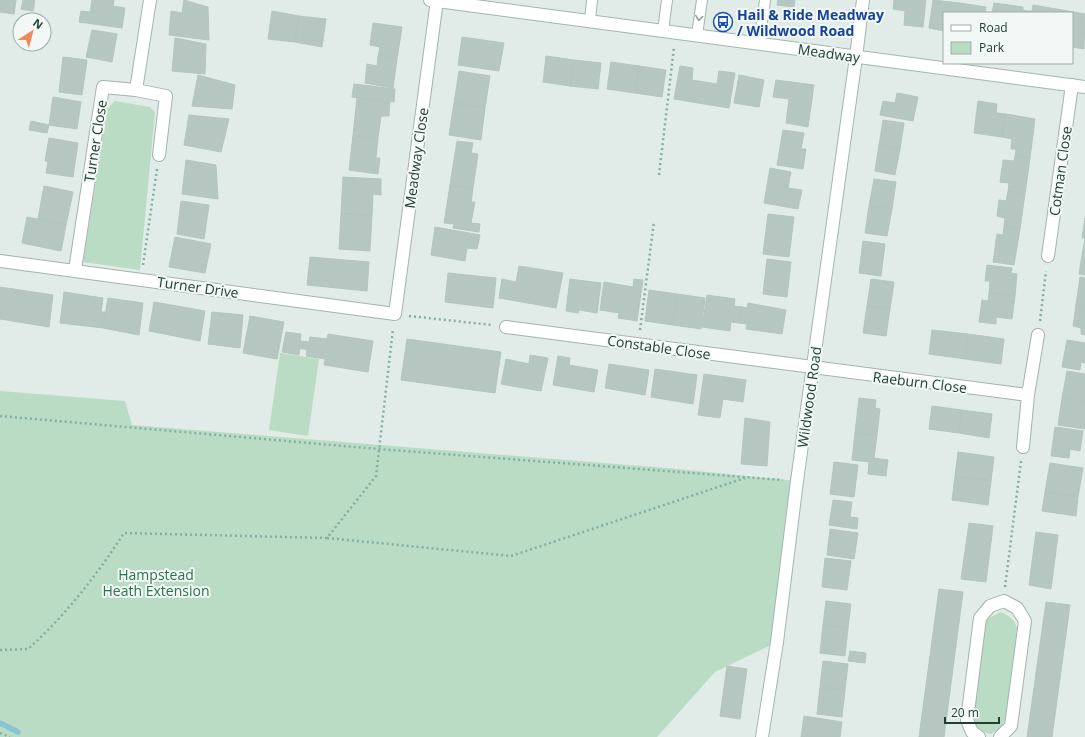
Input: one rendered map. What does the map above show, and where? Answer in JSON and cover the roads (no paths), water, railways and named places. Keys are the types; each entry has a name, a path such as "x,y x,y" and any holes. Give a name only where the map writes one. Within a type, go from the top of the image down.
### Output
{"street":[{"path":"150,0 136,90 166,96 159,155"},
{"name":"Meadway","path":"435,0 1085,87"},
{"name":"Meadway Close","path":"395,314 435,0"},
{"name":"Wildwood Road","path":"762,737 777,642 797,481 863,0"},
{"name":"Cotman Close","path":"1048,256 1072,86"},
{"name":"Turner Close","path":"75,270 103,87 136,90"},
{"name":"Turner Drive","path":"0,261 395,314"},
{"name":"Constable Close","path":"506,326 813,368"},
{"path":"1023,447 1028,395 1038,335"},
{"name":"Raeburn Close","path":"813,368 1028,395"},
{"path":"979,737 972,732 967,720 980,618 990,606 1004,601 1017,608 1025,621 1011,726 1000,737"}],"lane":[{"path":"590,21 592,0"},
{"path":"667,0 669,32"},
{"path":"697,35 702,0"},
{"path":"759,44 765,0"}],"waterway":[{"path":"0,723 18,732"}],"place":[{"name":"Hail & Ride Meadway / Wildwood Road","path":"723,22"}],"park label":[{"name":"Hampstead Heath Extension","path":"156,582"}]}
